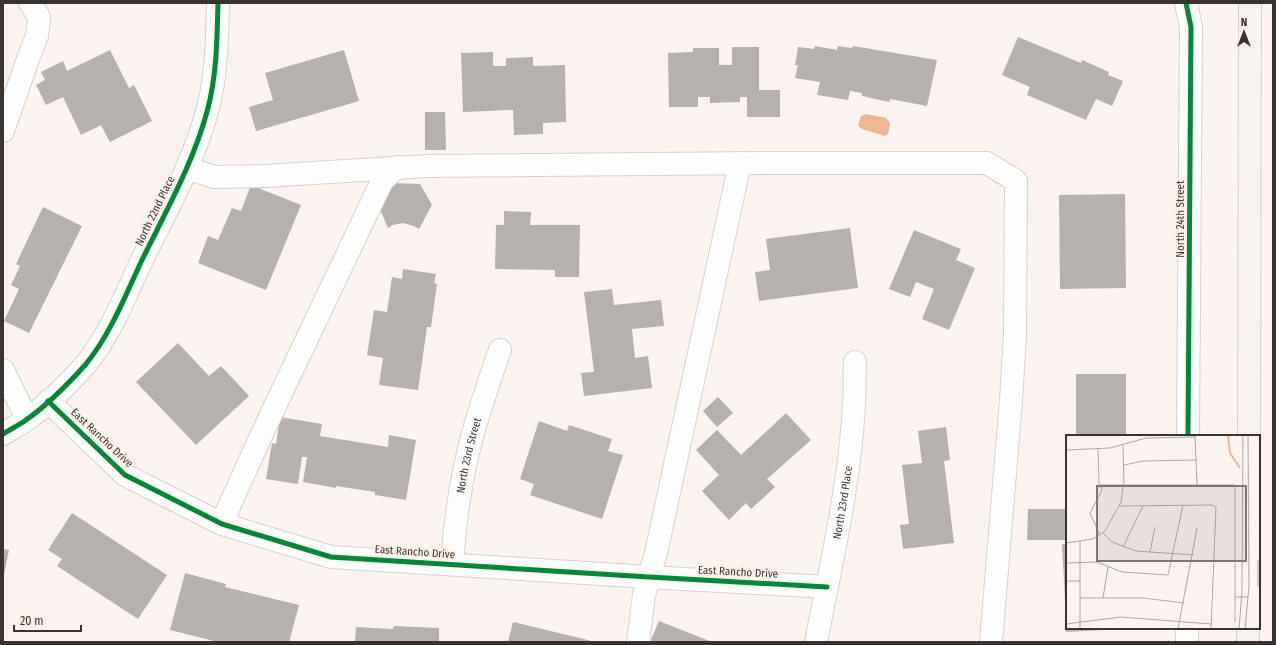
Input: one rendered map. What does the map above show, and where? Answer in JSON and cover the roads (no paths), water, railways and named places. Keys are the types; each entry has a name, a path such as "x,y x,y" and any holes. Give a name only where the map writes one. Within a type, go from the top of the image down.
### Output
{"main road":[{"path":"1249,435 1250,3"},
{"path":"1248,629 1248,642"}],"street":[{"path":"3,131 37,36 39,17 30,3"},
{"name":"North 22nd Place","path":"3,434 27,419 48,401 86,363 104,337 187,168 200,136 213,86 218,42 218,3"},
{"name":"North 24th Street","path":"1186,3 1191,27 1188,435"},
{"path":"187,168 214,176 265,176 397,167 740,163 987,163 1016,181 1015,334 1011,401 991,642"},
{"path":"638,642 644,595 658,545 740,163"},
{"path":"222,524 382,181 397,167"},
{"name":"North 23rd Street","path":"452,564 456,520 465,470 475,427 500,350"},
{"name":"North 23rd Place","path":"816,642 848,466 854,405 855,362"},
{"path":"3,370 27,419"},
{"name":"East Rancho Drive","path":"48,401 125,475 222,524 331,557 827,587"},
{"path":"1187,629 1187,642"}]}
